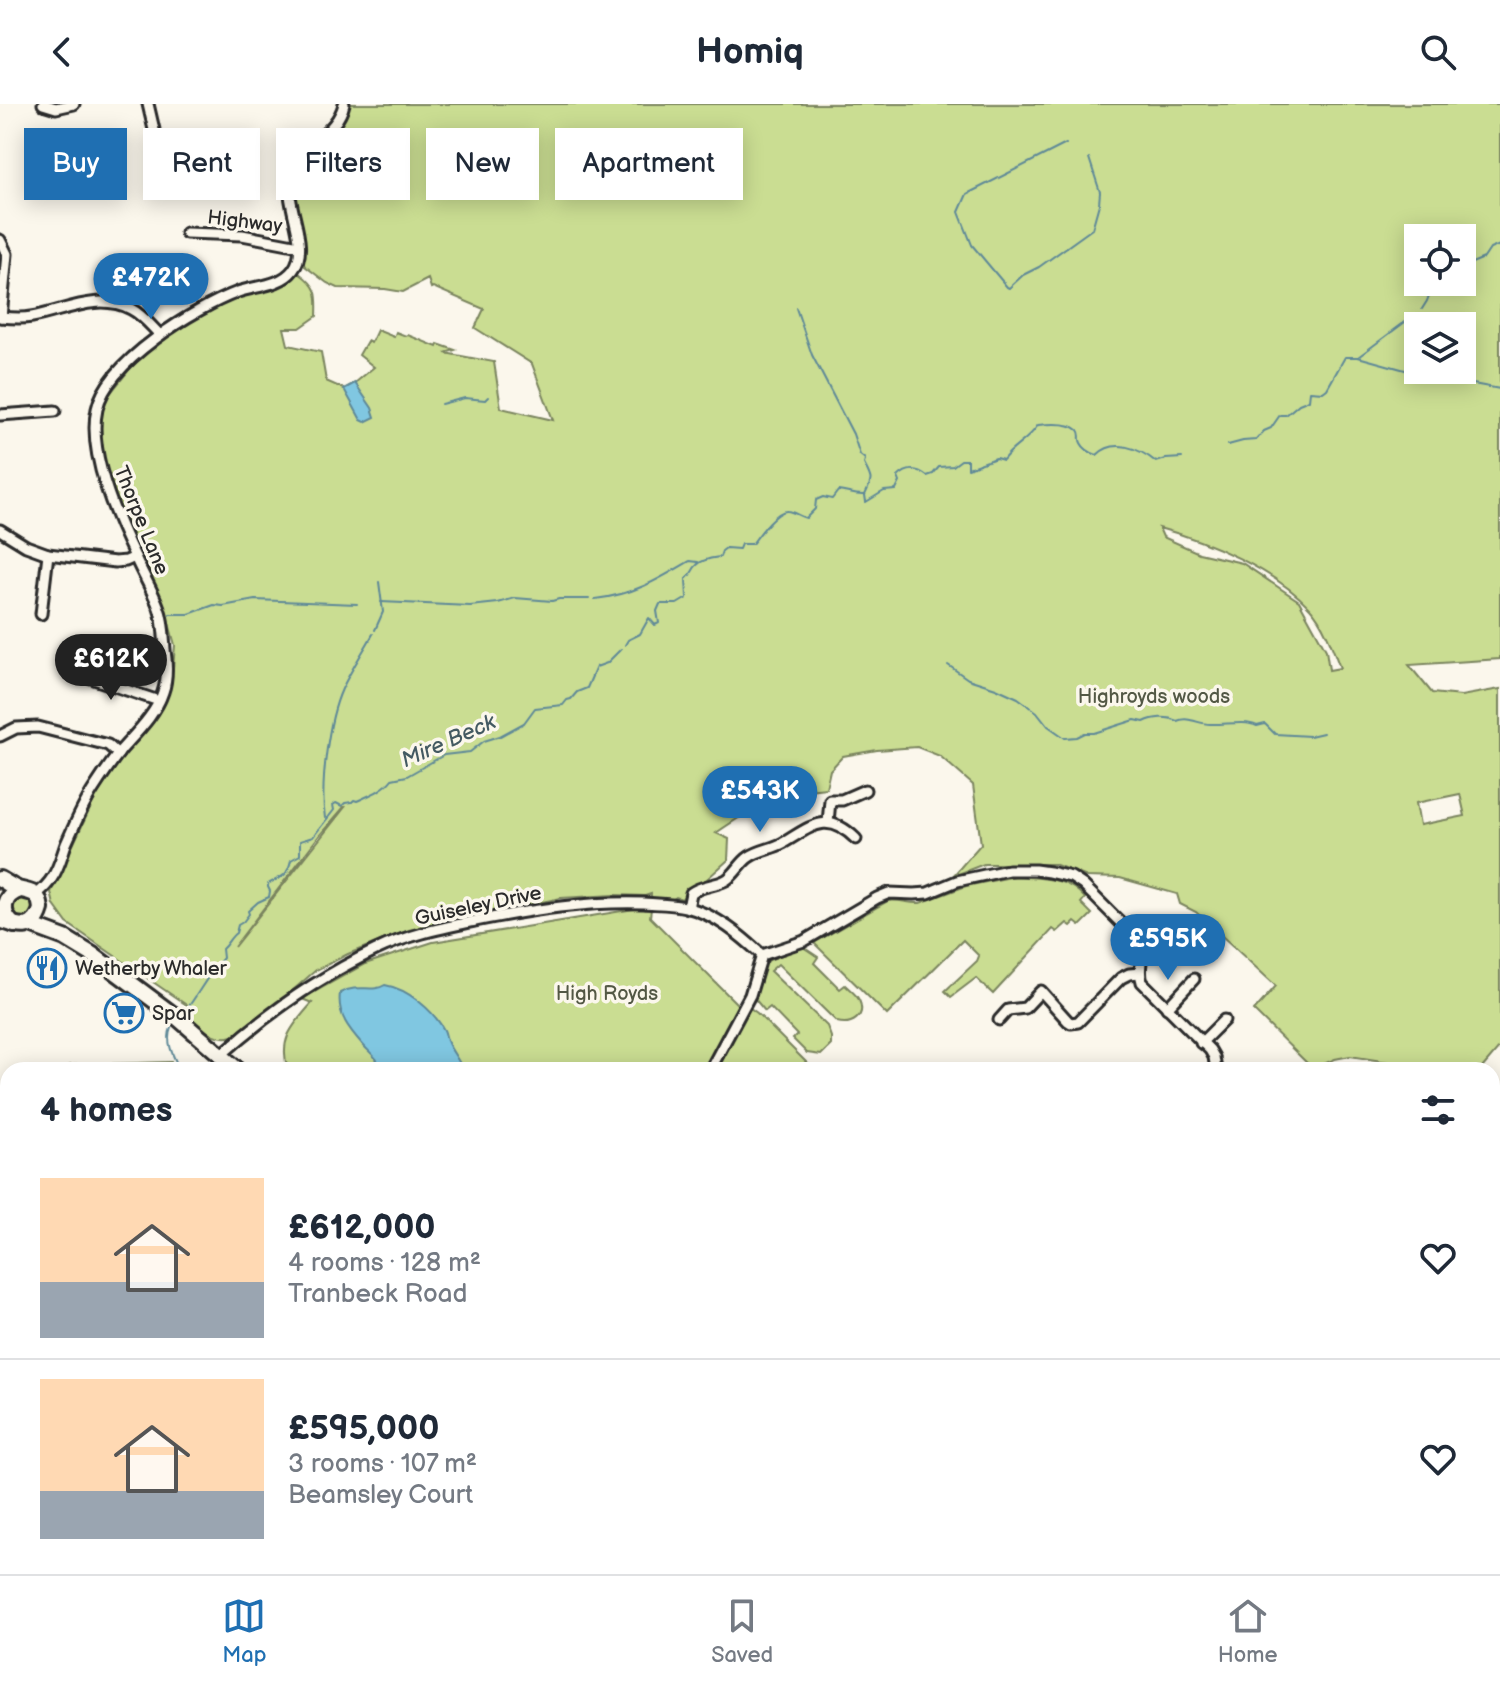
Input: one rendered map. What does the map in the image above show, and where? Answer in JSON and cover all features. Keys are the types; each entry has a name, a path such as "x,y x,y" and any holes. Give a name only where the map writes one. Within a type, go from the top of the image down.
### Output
{"main road":[{"path":"0,879 20,890 31,892 65,938"},
{"path":"20,890 2,900 6,916 15,923 65,938 93,955 229,1062"},
{"path":"15,923 37,919 38,902"}],"street":[{"path":"43,104 56,108 74,104"},
{"path":"148,104 154,128"},
{"path":"299,246 290,193 291,176 305,153 335,124 344,104"},
{"name":"Highway","path":"186,233 242,235 299,246"},
{"path":"0,240 7,254 0,317 28,318 82,303 115,303 131,309 160,335"},
{"name":"Thorpe Lane","path":"38,902 89,796 159,701 164,691 167,669 161,611 104,482 97,452 97,409 109,383 160,335 224,298 289,274 296,265 299,246"},
{"path":"0,415 55,411"},
{"path":"0,530 26,546 48,554 115,562 135,557"},
{"path":"41,614 48,554"},
{"path":"73,672 159,701"},
{"path":"0,736 16,728 38,727 108,745 118,754"},
{"path":"828,823 830,800 842,800 865,790"},
{"path":"688,908 691,893 698,888 728,879 748,858 783,843 808,827 822,822 835,824 856,839"},
{"path":"714,1062 750,995 762,955 804,941 889,893 928,893 957,881 1022,869 1071,877 1083,885 1140,942 1143,950 1142,982 1210,1050 1215,1062"},
{"name":"Guiseley Drive","path":"221,1055 283,1004 379,948 419,935 516,913 568,905 667,904 688,908 722,922 762,955"},
{"path":"999,1020 1008,1010 1025,1008 1041,991 1068,1021 1078,1022 1121,978 1140,973"},
{"path":"1167,1008 1194,979"},
{"path":"1201,1043 1224,1020"}],"green space":[{"name":"Highroyds woods","path":"349,104 1500,104 1500,659 1409,665 1432,693 1461,696 1500,689 1500,1047 1487,1062 1388,1062 1350,1056 1328,1062 1306,1062 1254,1011 1276,986 1196,912 1180,904 1177,894 1120,878 1087,877 1054,864 984,864 953,876 981,844 973,785 940,756 917,747 843,756 830,770 826,788 780,797 742,815 716,833 729,839 728,860 686,892 682,899 676,897 669,902 656,903 651,899 651,894 561,898 409,930 316,970 233,1036 220,1037 202,1028 184,1015 188,1006 67,923 54,905 51,892 102,783 168,689 173,668 175,645 165,609 108,486 101,455 98,419 108,396 137,360 162,337 216,302 299,273 316,291 317,316 300,328 284,328 288,345 321,352 326,381 344,389 355,383 374,367 359,355 367,341 371,343 377,330 394,337 396,332 455,350 445,353 494,362 501,408 553,420 532,364 475,328 484,309 431,288 428,279 403,292 338,288 305,266 294,200 410,200 410,128 336,128","holes":["1159,528 1198,541 1260,569 1295,594 1320,621 1340,668 1329,670 1326,650 1299,601 1242,563 1199,553 1163,537","1460,794 1465,816 1420,825 1416,803","345,807 234,947 319,836"]},
{"path":"1016,876 1054,880 1070,886 1085,898 1081,903 1092,914 1080,926 1075,922 1071,926 1067,923 1057,932 1053,929 993,994 976,978 951,997 945,991 979,956 963,940 887,1015 814,943 888,901 920,903 966,886"},
{"path":"22,897 30,900 33,908 30,916 22,919 14,916 11,908 14,900"},
{"name":"High Royds","path":"634,909 651,909 650,917 739,1006 708,1062 286,1062 289,1033 312,1003 302,999 365,964 433,942"},
{"path":"803,947 818,957 814,963 840,989 845,985 855,994 861,1006 856,1019 847,1023 837,1022 778,964 770,971 827,1026 831,1045 821,1055 807,1053 793,1039 797,1035 770,1007 765,1011 754,998 763,968 769,960"},
{"path":"750,1008 757,1013 806,1062 720,1062"}],"water":[{"path":"355,383 375,417 365,422 344,389"},
{"path":"394,987 411,996 433,1015 444,1030 459,1062 378,1062 342,1015 340,993"}],"waterway":[{"path":"1066,144 967,194 959,212 972,245 1007,287 1092,229 1100,192 1089,158"},
{"path":"1476,261 1500,245"},
{"path":"1422,309 1429,296"},
{"path":"796,308 812,355 853,434 860,455 865,459 870,479 865,495"},
{"path":"1358,357 1404,323"},
{"name":"Mire Beck","path":"1228,445 1256,440 1271,428 1280,415 1286,415 1309,400 1310,391 1323,392 1327,389 1345,357 1358,357 1404,370"},
{"name":"Mire Beck","path":"1473,384 1500,389"},
{"path":"441,404 465,398 485,400 488,397"},
{"name":"Mire Beck","path":"625,645 640,634 649,618 655,625 659,623 657,611 660,604 677,604 687,598 686,579 699,563 720,557 726,548 739,549 741,544 752,544 768,524 783,512 789,511 806,518 815,509 816,500 823,497 832,499 838,491 865,495 866,502 884,491 896,490 900,482 898,477 909,470 920,471 927,476 939,467 953,466 961,460 968,460 968,468 996,458 1003,460 1038,425 1074,427 1079,432 1082,445 1097,455 1119,446 1134,449 1156,462 1182,458"},
{"path":"595,599 633,590 690,561 698,562"},
{"path":"375,630 383,612 379,582"},
{"path":"381,602 470,606 515,598 552,601 589,599"},
{"path":"170,614 189,614 214,605 255,600 357,604"},
{"path":"325,818 324,771 337,702 373,634"},
{"name":"Mire Beck","path":"186,1010 223,958 222,949 236,933 248,911 269,897 268,884 286,873 291,860 300,855 300,841 313,837 334,810 333,805 342,806 367,797 392,779 407,776 444,755 470,752 484,741 524,723 535,708 563,705 577,692 587,688 596,667 607,663 621,649"},
{"path":"948,665 968,679 1018,698 1065,738 1135,720 1144,722 1160,718 1210,724 1265,724 1275,734 1310,736 1323,733"},
{"name":"Mire Beck","path":"171,1028 170,1044 176,1062"}],"place":[{"name":"Wetherby Whaler","path":"47,968"},
{"name":"Spar","path":"124,1013"}]}
